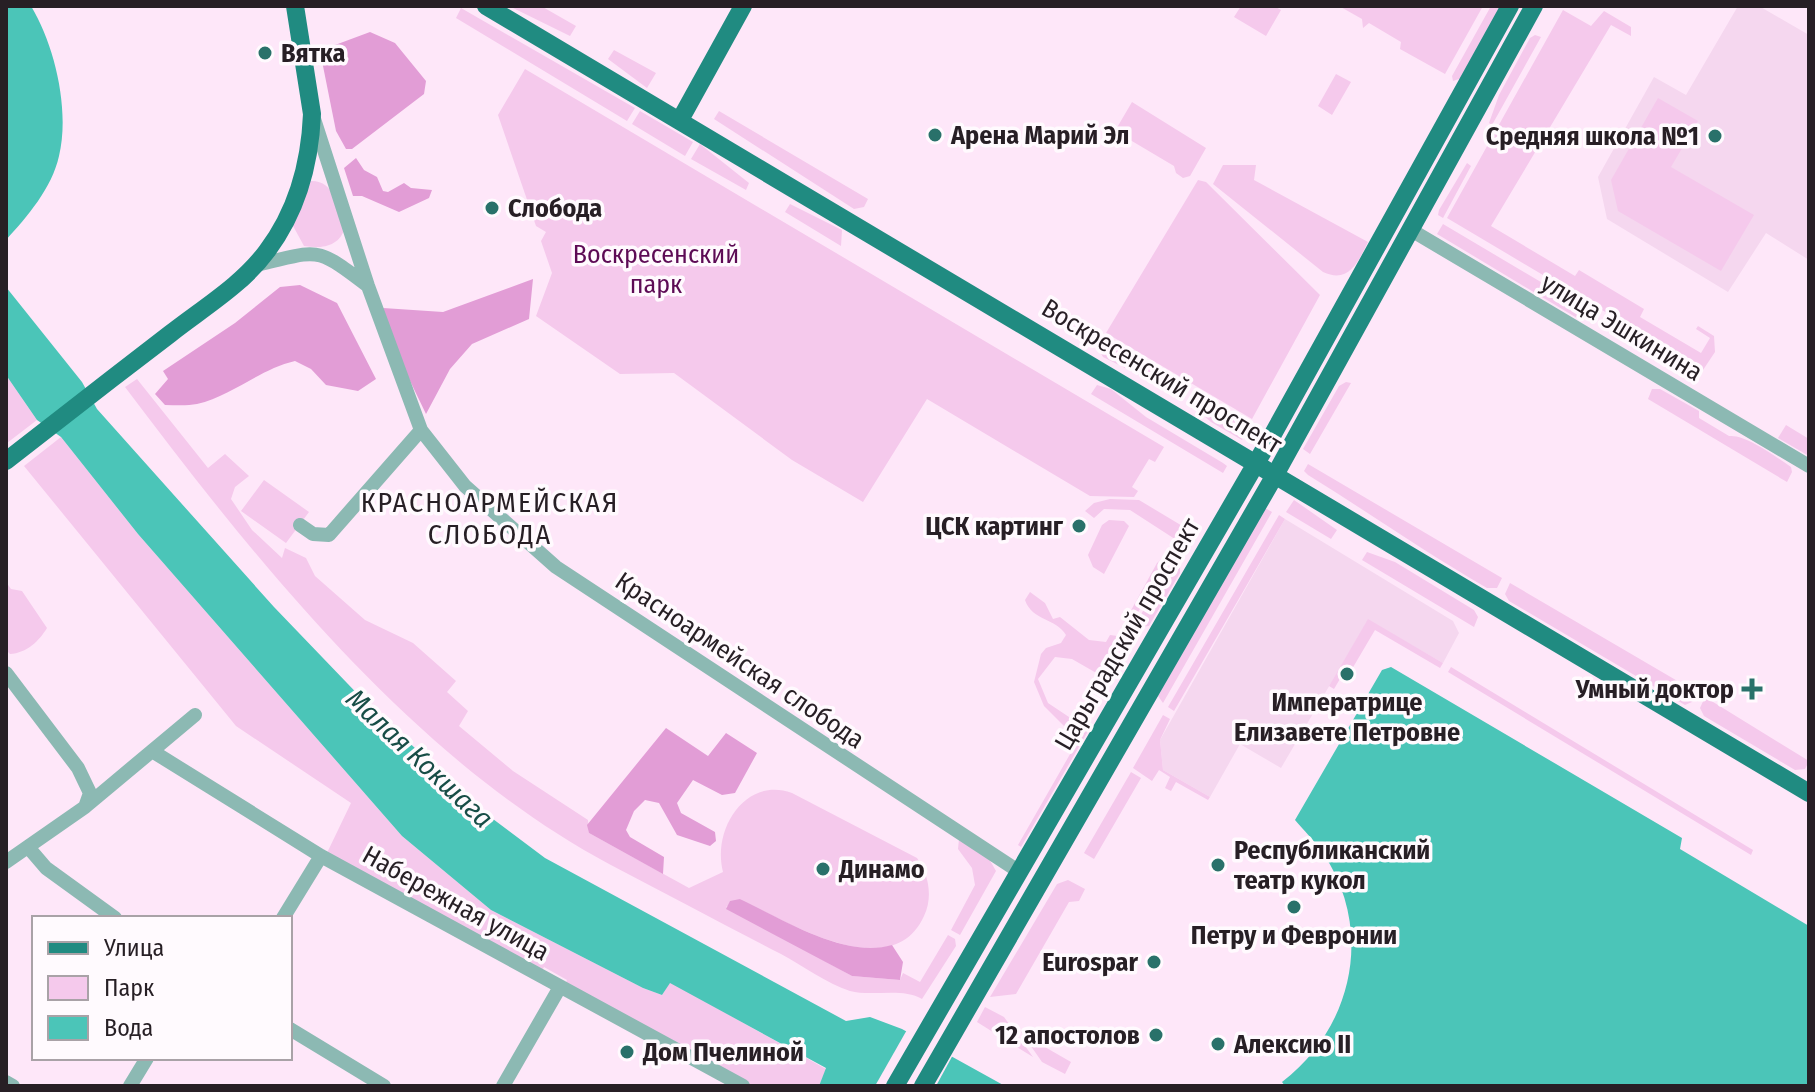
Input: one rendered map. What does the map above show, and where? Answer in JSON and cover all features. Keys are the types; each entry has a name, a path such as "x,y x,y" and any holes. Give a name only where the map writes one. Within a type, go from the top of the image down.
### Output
{"main road":[{"path":"6,461 256,265 285,222 303,179 312,114 295,6"},
{"name":"Воскресенский проспект","path":"486,6 1809,793"},
{"path":"680,120 743,6"},
{"name":"Царьградский проспект","path":"895,1086 1257,463 1510,6"},
{"name":"Царьградский проспект","path":"923,1086 1275,475 1534,6"}],"street":[{"name":"Красноармейская слобода","path":"312,114 368,286 421,430 462,483 496,518 556,567 1018,871"},
{"name":"улица Эшкинина","path":"1411,230 1809,466"},
{"path":"256,265 285,255 319,254 328,256 368,286"},
{"path":"300,525 313,534 329,535 421,430"},
{"path":"6,673 78,768 90,793 85,807"},
{"path":"6,862 85,807 195,715"},
{"name":"Набережная улица","path":"152,751 321,856 743,1086"},
{"path":"28,847 46,868 112,916"},
{"path":"284,916 321,856"},
{"path":"503,1086 560,987"},
{"path":"292,1030 384,1086"},
{"path":"130,1086 146,1060"},
{"path":"6,1082 13,1086"}],"shaded area":[{"name":"Средняя школа №1","path":"1738,6 1759,6 1809,35 1809,260 1766,233 1728,292 1607,219 1598,177 1654,77 1686,95"},
{"path":"370,32 395,43 426,81 424,94 352,149 346,149 336,131 321,56 335,45"},
{"path":"356,158 364,170 377,177 383,191 388,192 404,183 411,188 432,190 429,198 399,212 362,196 353,196 344,168"},
{"path":"533,279 529,319 472,344 450,369 426,414 399,358 383,308 443,312"},
{"path":"300,285 337,303 376,379 358,391 326,385 311,369 295,361 197,404 165,405 155,394 168,379 163,371 235,323 280,287"},
{"path":"1285,519 1453,621 1459,633 1443,663 1368,620 1281,768 1240,744 1210,797 1163,770 1160,740"},
{"path":"666,728 708,756 726,733 757,753 735,793 722,795 693,780 677,803 681,813 715,832 716,841 710,846 677,835 659,803 645,800 634,811 626,830 630,837 664,857 663,874 589,833 587,825"},
{"path":"740,899 835,942 874,948 892,945 903,962 900,980 852,976 726,909 730,901"}],"green space":[{"path":"509,6 541,6 576,26 570,36"},
{"path":"1241,6 1274,6 1281,10 1266,36 1234,17"},
{"path":"1339,6 1483,6 1445,74 1400,49 1401,42 1369,23 1363,28 1362,19"},
{"path":"1491,6 1502,6 1462,78 1453,81 1452,76"},
{"path":"461,8 635,108 627,121 456,18"},
{"path":"1563,10 1591,26 1604,11 1631,27 1631,36 1611,25 1491,226 1575,276 1579,270 1644,309 1640,317 1701,353 1710,338 1696,329 1698,326 1714,336 1715,352 1703,370 1447,218"},
{"path":"1535,35 1541,37 1492,125 1489,123 1499,95 1530,38"},
{"path":"614,50 656,73 647,88 608,59"},
{"name":"Воскресенский парк","path":"525,69 1164,447 1155,462 1149,459 1132,487 1138,491 1134,497 1090,496 927,399 863,502 792,460 674,373 620,374 536,316 552,273 541,241 546,232 536,226 498,115"},
{"path":"1336,74 1351,82 1332,115 1318,106"},
{"path":"1658,98 1698,121 1671,167 1754,215 1721,271 1618,211 1611,180"},
{"path":"1132,102 1206,148 1190,176 1183,178 1176,173 1174,166 1115,131"},
{"path":"640,111 693,142 685,156 632,124"},
{"path":"719,111 868,199 864,207 854,209 714,119"},
{"path":"700,144 749,183 746,190 691,159"},
{"path":"1467,163 1471,166 1443,218 1438,215 1439,210"},
{"path":"1223,165 1256,165 1254,180 1368,242 1352,269 1340,275 1323,272 1213,184"},
{"path":"1198,180 1206,182 1320,295 1252,419 1106,333"},
{"path":"309,181 330,189 345,227 339,239 329,245 304,246 292,224"},
{"path":"790,204 842,230 841,246 785,212"},
{"path":"1443,224 1588,310 1582,321 1437,234"},
{"path":"1104,339 1157,370 1151,381 1103,357 1099,350"},
{"path":"6,375 37,420 7,443 6,442"},
{"path":"137,379 208,468 225,454 249,476 235,487 231,499 252,530 282,558 285,548 306,558 315,576 365,620 413,643 456,681 447,692 468,711 459,726 513,771 588,820 589,833 689,888 723,872 723,840 736,810 760,792 775,790 792,793 917,858 928,886 927,909 909,937 888,947 864,948 838,943 740,899 726,907 852,976 900,980 903,973 920,982 948,935 955,939 956,946 922,999 905,994 859,993 832,984 609,864 538,821 470,770 405,713 343,652 284,587 125,387"},
{"path":"1351,383 1310,454 1303,449 1339,386"},
{"path":"1097,385 1111,389 1146,417 1223,463 1227,466 1223,473 1091,394"},
{"path":"1652,389 1660,389 1699,411 1699,418 1729,436 1752,442 1791,467 1787,482 1648,399"},
{"path":"1194,392 1251,426 1242,440 1211,422 1188,402"},
{"path":"1786,425 1809,439 1809,456 1778,438"},
{"path":"61,437 138,534 402,836 491,910 643,988 662,995 670,982 826,1069 819,1086 748,1086 564,987 567,980 544,967 540,974 326,855 351,803 236,726 24,466"},
{"path":"1308,464 1502,578 1497,588 1487,588 1464,575 1308,475 1304,471"},
{"path":"264,480 309,512 286,543 241,511"},
{"path":"1110,499 1139,500 1189,530 1181,543 1130,510 1104,509 1094,518 1085,511 1094,503"},
{"path":"1294,500 1337,530 1331,539 1286,512"},
{"path":"1265,508 1272,512 1163,703 1158,696"},
{"path":"1279,515 1285,519 1174,711 1168,707"},
{"path":"1109,520 1124,521 1129,526 1104,574 1093,567 1088,555 1102,525"},
{"path":"1367,552 1395,562 1474,610 1478,617 1474,627 1362,560"},
{"path":"1166,555 1171,556 1130,626 1126,621 1129,614 1157,563"},
{"path":"1174,558 1180,563 1180,573 1149,626 1133,628"},
{"path":"6,582 11,589 22,591 47,628 32,646 10,654 6,650"},
{"path":"1510,583 1698,693 1692,702 1685,705 1509,601 1505,594"},
{"path":"1030,592 1045,603 1053,619 1060,617 1089,640 1106,642 1110,635 1125,637 1105,678 1072,659 1055,657 1038,679 1048,703 1081,725 1074,736 1044,706 1034,682 1041,654 1046,648 1061,643 1066,635 1062,629 1028,607 1025,600"},
{"path":"1368,619 1443,663 1440,668 1375,630 1352,669 1347,667 1334,689 1329,686"},
{"path":"1451,667 1753,850 1751,855 1448,672"},
{"path":"1705,697 1809,761 1805,769 1795,770 1704,716 1700,708"},
{"path":"1163,715 1170,719 1160,740 1163,770 1210,797 1208,800 1176,782 1171,791 1165,788 1170,777 1159,770 1152,781 1133,768"},
{"path":"1085,728 1087,733 1021,847 1018,845"},
{"path":"1131,772 1141,778 1094,859 1084,853"},
{"path":"959,839 988,857 996,871 960,935 951,930 975,885 972,868 958,849"},
{"path":"1068,880 1085,889 1079,901 1069,902 1016,994 990,997 1057,884"},
{"path":"985,1007 1004,1017 1033,1057 977,1022"},
{"path":"1014,1022 1024,1035 1071,1062 1065,1074 1042,1062"}],"water":[{"path":"6,6 31,6 40,22 58,79 63,119 59,156 51,179 30,212 6,240"},
{"name":"Малая Кокшага","path":"6,287 82,382 97,409 274,607 371,708 493,819 545,858 846,1021 870,1017 902,1029 1005,1086 819,1086 826,1068 670,983 662,995 643,988 491,910 402,836 138,534 61,437 37,420 6,375"},
{"path":"1391,667 1682,838 1680,849 1809,926 1809,1086 1285,1086 1282,1082 1307,1059 1326,1034 1340,1005 1349,975 1351,944 1348,913 1339,882 1317,844 1295,820 1382,670"}],"pier":[{"path":"908,1028 954,1053 936,1086 875,1086"}],"place":[{"name":"Вятка","path":"265,53"},
{"name":"Арена Марий Эл","path":"935,135"},
{"name":"Средняя школа №1","path":"1715,136"},
{"name":"Слобода","path":"492,208"},
{"name":"ЦСК картинг","path":"1079,526"},
{"name":"Императрице Елизавете Петровне","path":"1347,674"},
{"name":"Умный доктор","path":"1752,689"},
{"name":"Республиканский театр кукол","path":"1218,865"},
{"name":"Динамо","path":"823,869"},
{"name":"Петру и Февронии","path":"1294,907"},
{"name":"Eurospar","path":"1154,962"},
{"name":"12 апостолов","path":"1156,1035"},
{"name":"Алексию II","path":"1218,1044"},
{"name":"Дом Пчелиной","path":"627,1052"}],"district":[{"name":"КРАСНОАРМЕЙСКАЯ СЛОБОДА","path":"490,518"}]}
